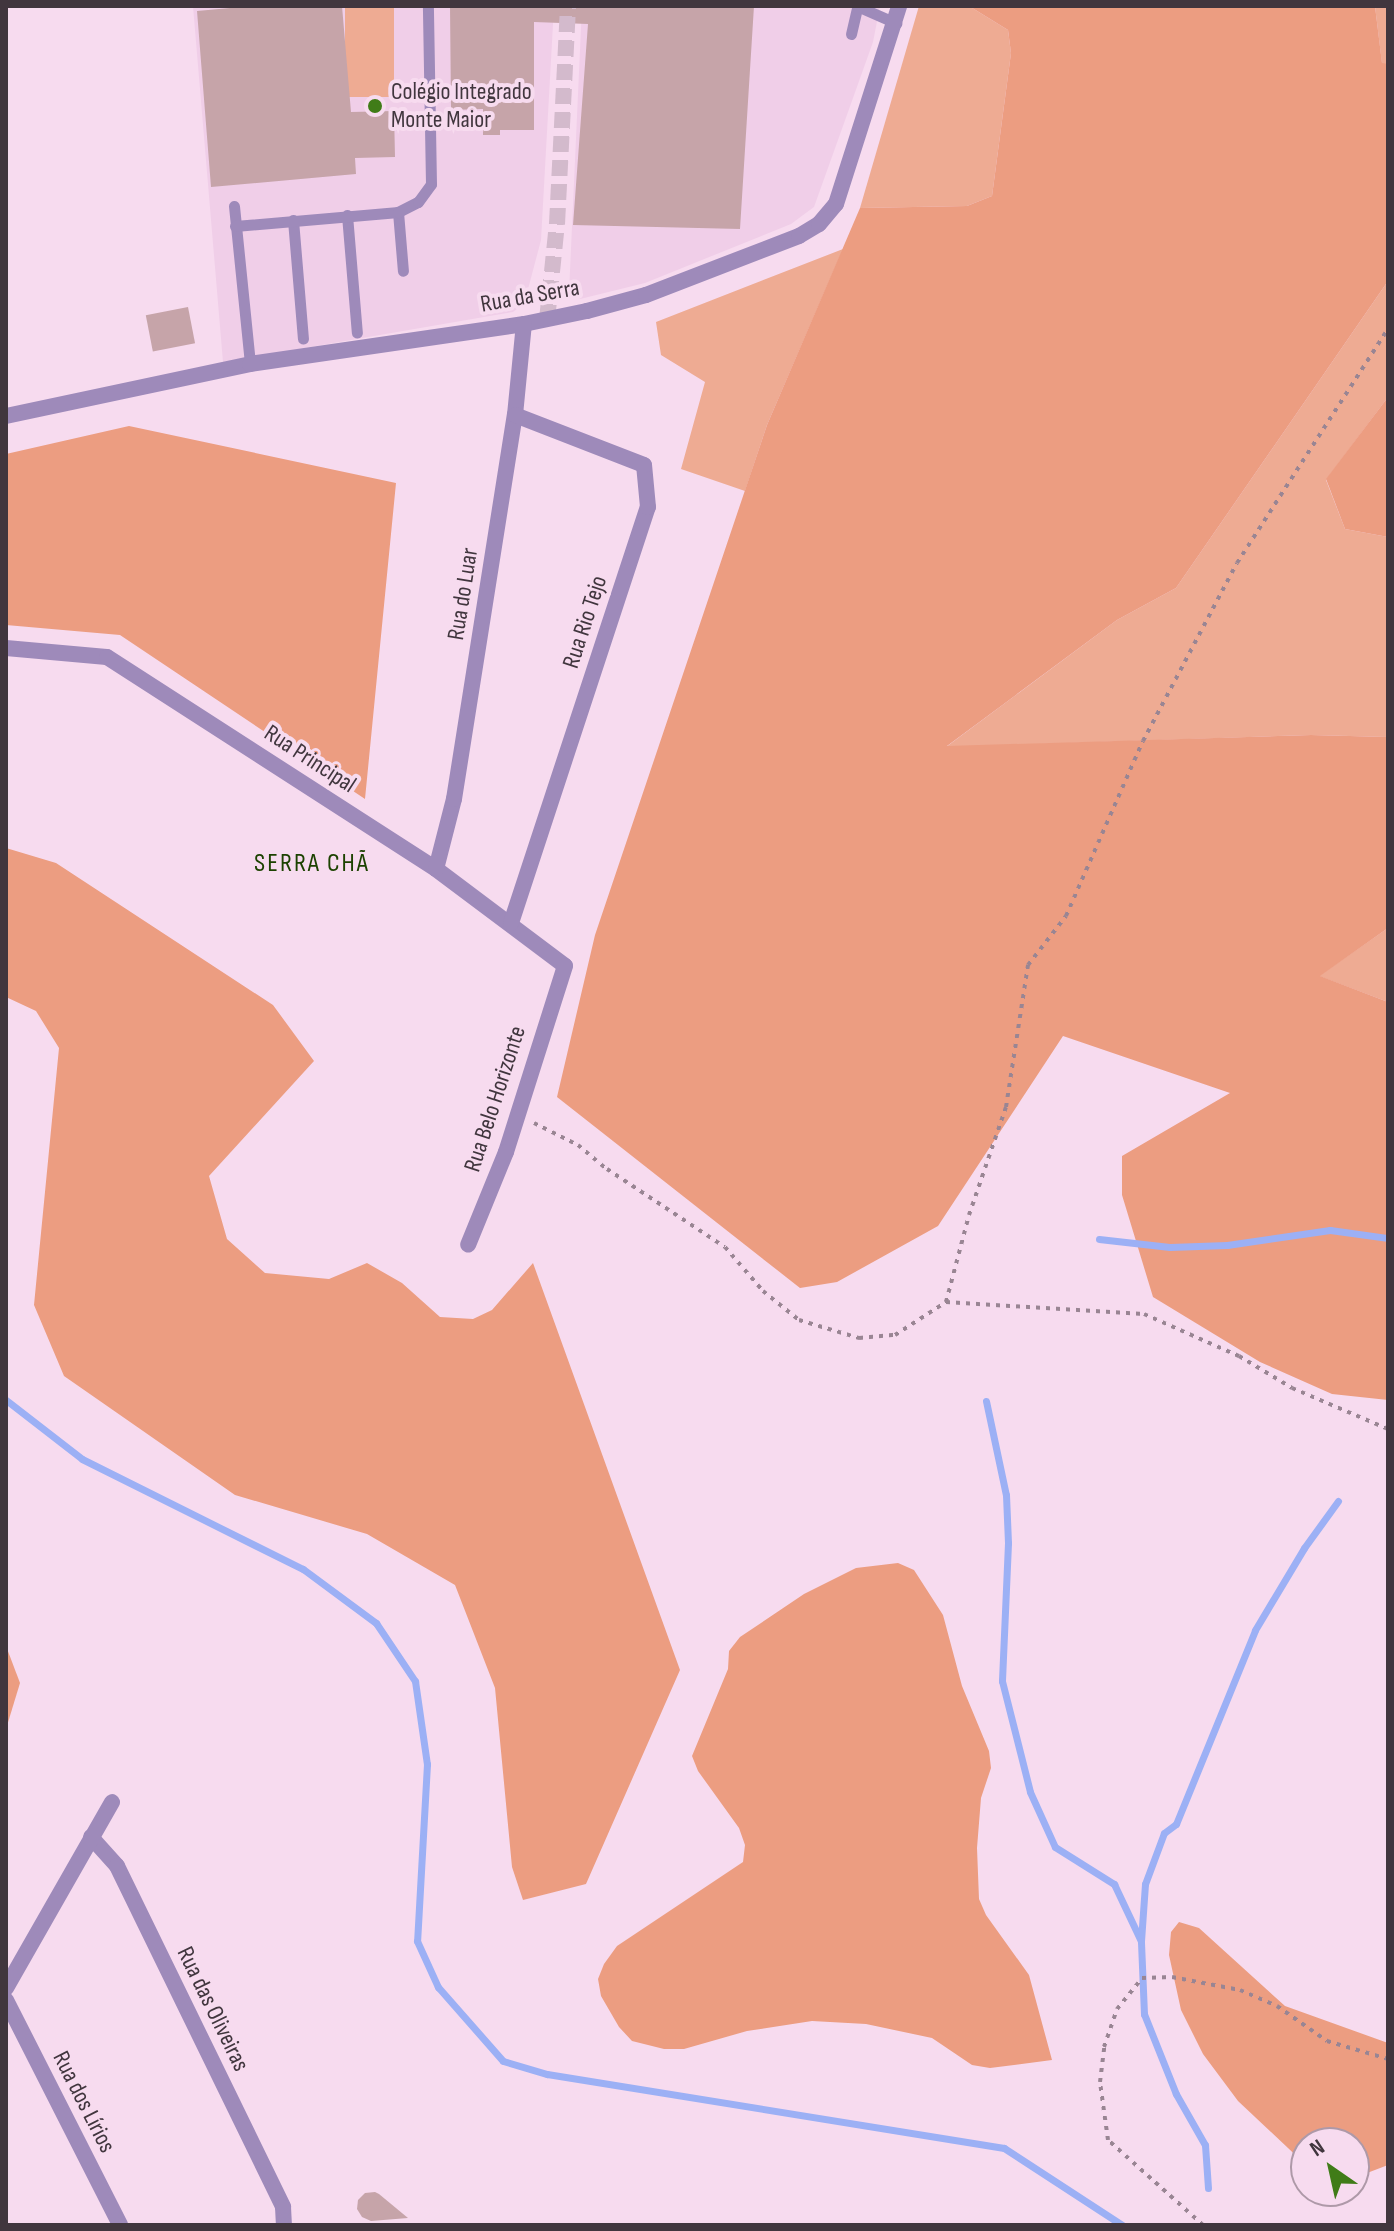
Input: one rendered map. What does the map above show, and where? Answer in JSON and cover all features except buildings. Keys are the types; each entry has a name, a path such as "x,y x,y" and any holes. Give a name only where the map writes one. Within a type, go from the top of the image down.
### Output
{"street":[{"name":"Rua da Serra","path":"6,416 250,364 547,320 646,295 769,250 819,224 836,204 847,162 898,14"},
{"name":"Rua do Luar","path":"436,869 454,799 515,415 524,324"},
{"name":"Rua Rio Tejo","path":"511,923 648,507 644,465 515,415"},
{"name":"Rua Principal","path":"6,648 107,657 436,869 565,966"},
{"name":"Rua Belo Horizonte","path":"468,1245 506,1152 515,1113 565,966"},
{"path":"6,1988 112,1802"},
{"name":"Rua das Oliveiras","path":"91,1837 117,1866 283,2207 284,2225"},
{"name":"Rua dos Lírios","path":"6,2000 120,2225"}],"lane":[{"path":"235,226 398,212 418,202 431,184 428,6"},
{"path":"851,34 857,7 898,14"},
{"path":"234,206 250,364"},
{"path":"398,212 403,271"},
{"path":"347,215 357,333"},
{"path":"293,220 303,339"}],"path":[{"path":"946,1302 969,1215 1006,1107 1028,965 1066,916 1143,741 1237,563 1388,329"},
{"path":"515,1113 578,1145 607,1169 725,1247 763,1291 799,1320 859,1338 895,1335 946,1302 1144,1314 1239,1356 1292,1388 1388,1429"},
{"path":"1203,2225 1135,2168 1108,2140 1100,2082 1104,2047 1117,2009 1142,1978 1172,1977 1240,1990 1277,2006 1327,2041 1388,2059"}],"shaded area":[{"name":"Colégio Integrado Monte Maior","path":"193,6 554,6 541,240 527,293 518,308 513,312 223,362"},
{"path":"345,6 394,6 394,97 345,97"},
{"name":"Colégio Integrado Monte Maior","path":"582,6 880,6 873,42 814,207 791,224 645,283 580,299 569,293"},
{"path":"919,6 969,6 1008,30 1011,53 992,196 967,206 860,208"},
{"path":"969,6 1375,6 1382,63 1388,64 1388,281 1176,588 1117,620 947,746 1311,735 1388,737 1388,928 1320,976 1388,1002 1388,1400 1332,1394 1260,1362 1153,1297 1122,1195 1122,1156 1230,1093 1063,1036 938,1226 837,1282 800,1288 557,1097 595,935 767,425 860,208 967,206 992,196 1011,53 1008,30"},
{"path":"1375,6 1388,6 1388,64 1382,64"},
{"path":"843,249 767,425 745,491 681,469 705,382 661,355 656,322"},
{"path":"1388,281 1388,397 1326,480 1345,529 1388,537 1388,737 1311,735 946,747 1117,620 1176,588"},
{"path":"1388,397 1388,537 1345,529 1326,479"},
{"path":"129,426 396,483 365,799 120,635 6,625 6,454"},
{"path":"6,848 56,863 273,1005 314,1061 209,1176 227,1239 265,1273 329,1279 367,1263 402,1283 440,1317 473,1319 492,1310 533,1263 680,1670 586,1884 523,1900 512,1867 495,1688 455,1585 367,1534 235,1495 64,1376 34,1305 59,1048 36,1011 6,997"},
{"path":"1388,928 1388,1002 1319,976"},
{"path":"898,1563 914,1570 943,1615 962,1686 989,1751 991,1768 981,1798 977,1848 979,1899 986,1915 1029,1975 1052,2060 990,2068 972,2065 932,2038 866,2024 812,2021 747,2031 684,2049 664,2049 632,2041 619,2027 601,1996 598,1979 604,1964 617,1946 743,1862 745,1845 739,1828 698,1771 692,1756 728,1669 729,1651 740,1637 804,1594 856,1568"},
{"path":"6,1646 20,1683 6,1729"},
{"path":"1179,1922 1199,1928 1285,2006 1388,2043 1388,2165 1370,2172 1370,2127 1290,2127 1290,2150 1238,2101 1203,2054 1181,2010 1169,1955 1171,1932"}],"waterway":[{"path":"1099,1239 1170,1247 1227,1245 1330,1230 1388,1238"},
{"path":"6,1400 82,1459 303,1569 376,1623 415,1681 427,1764 417,1941 438,1987 503,2061 547,2074 1004,2148 1122,2225"},
{"path":"986,1401 1006,1495 1008,1543 1002,1681 1030,1792 1055,1847 1114,1884 1141,1941"},
{"path":"1208,2188 1205,2145 1176,2094 1144,2014 1141,1941 1145,1884 1164,1833 1176,1824 1255,1630 1304,1548 1338,1501"}],"tunnel":[{"path":"547,320 557,224 568,6"}],"place":[{"name":"Colégio Integrado Monte Maior","path":"375,106"}],"district":[{"name":"SERRA CHÃ","path":"312,864"}]}
